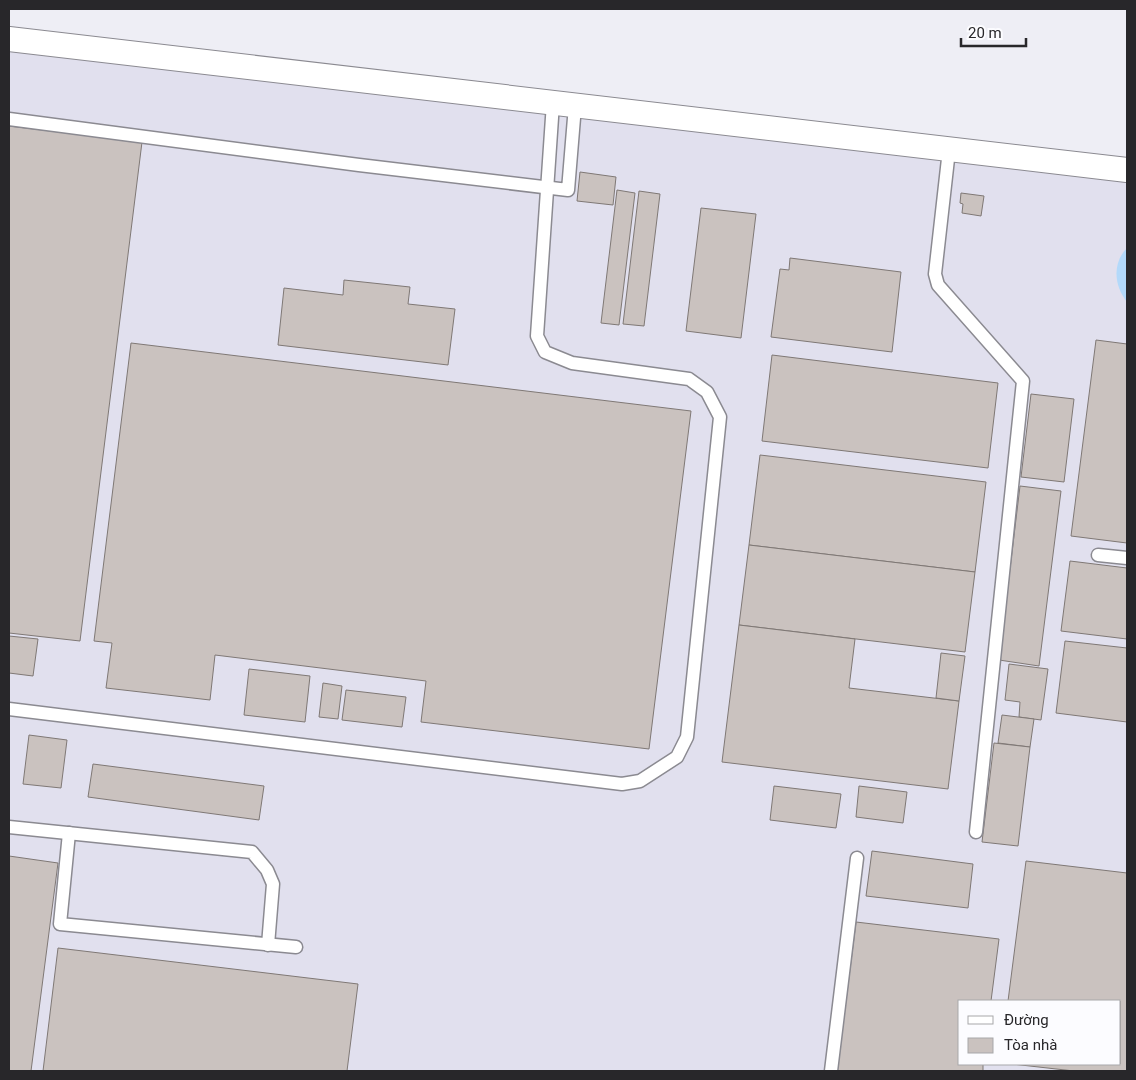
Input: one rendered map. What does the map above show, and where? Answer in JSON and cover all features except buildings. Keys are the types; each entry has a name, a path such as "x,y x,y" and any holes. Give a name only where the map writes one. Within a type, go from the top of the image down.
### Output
{"street":[{"path":"9,39 1127,170"}],"lane":[{"path":"9,709 622,784 640,781 677,757 687,737 720,417 707,392 689,380 572,362 545,352 537,336 547,188 564,104"},
{"path":"9,118 568,190 564,104"},
{"path":"948,150 935,274 938,286 1023,380 976,832"},
{"path":"1098,555 1127,558"},
{"path":"9,827 252,852 267,870 273,884 268,944"},
{"path":"69,833 60,924 296,947"},
{"path":"832,1071 857,858"}],"shaded area":[{"path":"9,39 1127,170 1127,1071 9,1071"}],"water":[{"path":"1127,248 1127,302 1119,289 1116,275 1119,261"}]}
